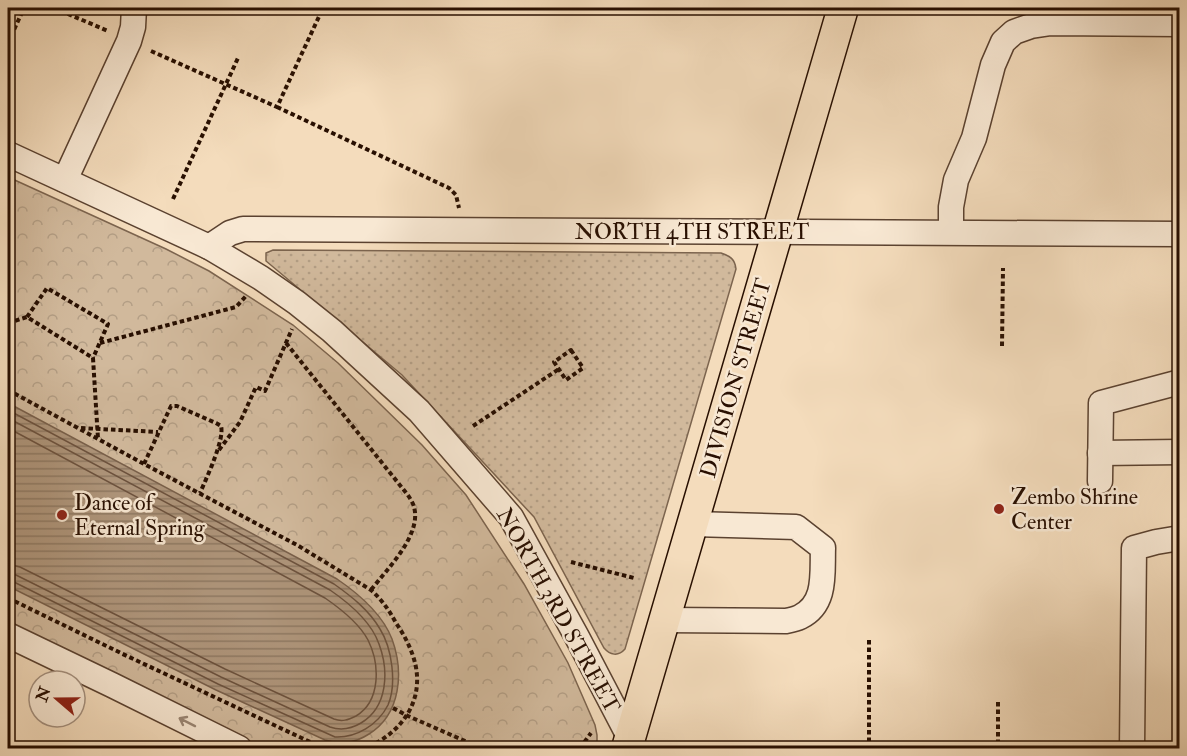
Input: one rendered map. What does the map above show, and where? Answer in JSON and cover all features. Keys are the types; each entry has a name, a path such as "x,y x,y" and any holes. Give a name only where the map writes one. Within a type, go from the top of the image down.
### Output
{"main road":[{"name":"DIVISION STREET","path":"631,745 665,620 843,8"}],"street":[{"path":"65,180 129,40 133,27 134,8"},
{"path":"951,232 951,207 956,180 974,138 993,65 1003,42 1014,32 1051,15 1179,24"},
{"name":"NORTH 3RD STREET","path":"8,154 209,247 261,278 297,303 332,332 419,411 511,517 572,627 631,745"},
{"name":"NORTH 4TH STREET","path":"209,247 230,233 243,229 1179,234"},
{"path":"1100,481 1101,403 1179,382"},
{"path":"1100,453 1179,452"},
{"path":"665,620 786,621 801,617 813,608 821,594 823,548 796,527 693,524"},
{"path":"1132,748 1134,548 1179,538"},
{"path":"8,635 239,748"}],"path":[{"path":"8,43 24,8"},
{"path":"54,8 108,32"},
{"path":"277,108 324,8"},
{"path":"147,49 449,188 456,195 459,209"},
{"path":"173,199 238,58"},
{"path":"1002,346 1003,268"},
{"path":"100,343 236,307 261,278"},
{"path":"8,323 27,317 47,288 108,324 93,358 98,439"},
{"path":"27,317 93,358"},
{"path":"215,454 240,422 256,387 265,391 293,325"},
{"path":"286,343 407,494 414,506 413,531 404,547 371,590"},
{"path":"571,350 583,368 566,380 559,369 554,362 571,350"},
{"path":"473,426 559,369"},
{"path":"8,390 297,545 371,590 381,599 402,632 413,657 416,686 408,716 401,726 389,736 366,748"},
{"path":"144,464 171,406 177,406 216,423 223,428 200,494"},
{"path":"78,428 158,432"},
{"path":"571,562 634,578"},
{"path":"8,598 323,748"},
{"path":"869,640 869,748"},
{"path":"998,702 998,748"},
{"path":"393,708 481,748"},
{"path":"580,748 591,733"}],"green space":[{"path":"8,177 209,271 293,325 338,363 422,445 466,495 524,584 568,663 595,725 597,748 262,748 8,622"},
{"path":"273,250 721,253 732,258 736,269 625,649 622,652 614,654 604,648 534,517 402,375 266,261 266,253"}],"water":[{"path":"8,403 337,579 353,591 382,621 396,652 397,691 394,704 380,726 353,741 343,743 325,740 216,690 8,586"}],"place":[{"name":"Zembo Shrine Center","path":"999,509"},
{"name":"Dance of Eternal Spring","path":"62,515"}]}
